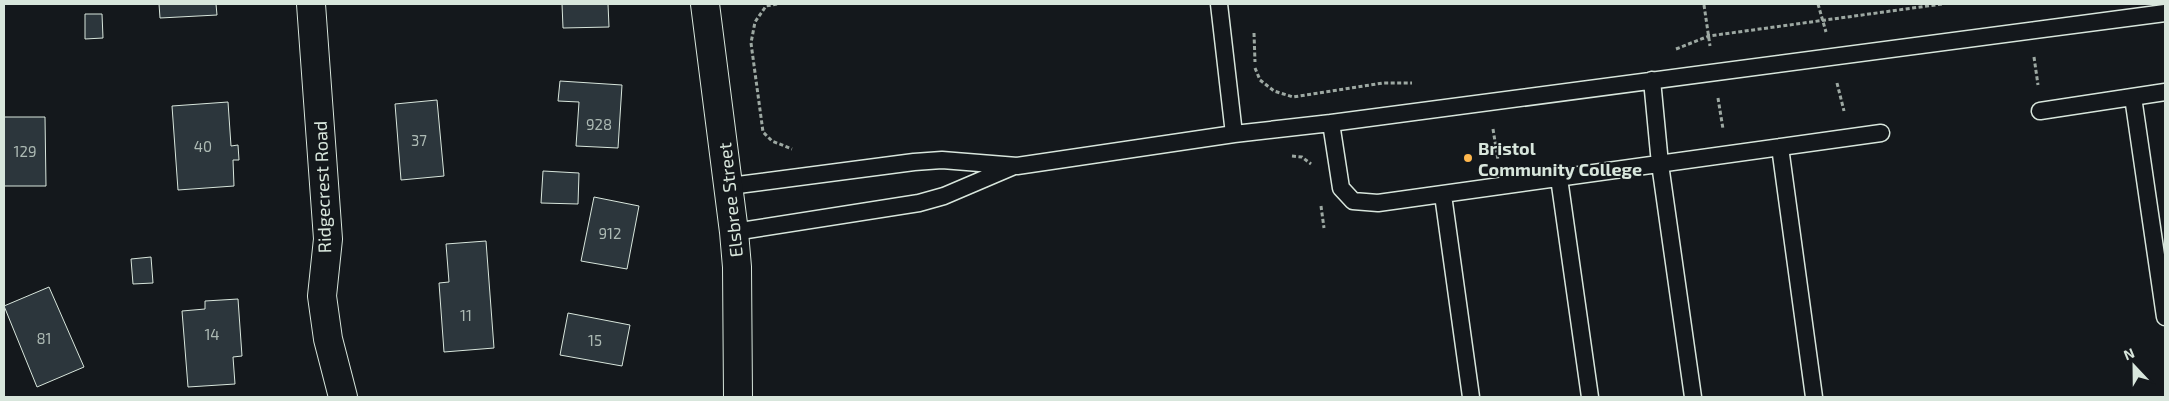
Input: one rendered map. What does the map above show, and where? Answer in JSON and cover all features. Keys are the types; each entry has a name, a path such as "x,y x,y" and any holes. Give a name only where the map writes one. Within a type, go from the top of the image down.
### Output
{"street":[{"name":"Ridgecrest Road","path":"311,4 328,239 323,278 323,304 329,346 343,397"},
{"name":"Elsbree Street","path":"705,4 730,186 737,267 738,397"}],"lane":[{"path":"1223,4 1234,134"},
{"path":"730,186 942,160 1017,166 1234,134 1331,123 2165,13"},
{"path":"1652,80 1660,164 1693,397"},
{"path":"2040,110 2165,92"},
{"path":"2133,97 2165,317"},
{"path":"1331,123 1341,188 1353,201 1378,204 1881,133"},
{"path":"1780,147 1814,397"},
{"path":"734,232 919,202 944,196 1017,166"},
{"path":"1558,178 1590,397"},
{"path":"1443,195 1471,397"}],"path":[{"path":"777,4 766,6 755,22 751,44 763,132 772,141 791,149 800,150"},
{"path":"1818,4 1826,34"},
{"path":"1668,52 1709,36 1942,4"},
{"path":"1704,5 1710,51"},
{"path":"1254,33 1255,69 1260,80 1274,91 1292,97 1382,83 1414,84"},
{"path":"2033,51 2040,92"},
{"path":"1836,75 1845,120"},
{"path":"1717,90 1724,138"},
{"path":"1492,123 1500,169"},
{"path":"1290,156 1302,157 1311,164 1314,170"},
{"path":"1321,202 1324,228"}],"building":[{"path":"159,4 216,4 217,15 160,18"},
{"path":"562,4 608,4 609,27 563,28"},
{"path":"85,14 102,14 103,38 85,39"},
{"path":"560,81 622,85 618,148 576,146 579,102 558,101"},
{"path":"437,100 444,176 401,180 395,104"},
{"path":"228,102 231,146 238,145 239,160 233,160 234,186 178,190 172,106"},
{"path":"4,117 45,117 46,186 4,186"},
{"path":"543,171 579,173 578,204 541,203"},
{"path":"594,197 639,206 627,269 581,261"},
{"path":"486,241 494,348 444,352 439,283 449,282 446,244"},
{"path":"151,257 153,283 133,284 131,259"},
{"path":"49,287 84,367 37,387 4,306"},
{"path":"238,299 242,356 233,357 235,384 188,387 182,311 205,309 205,301"},
{"path":"568,313 630,325 622,366 560,355"}],"place":[{"name":"Bristol Community College","path":"1468,158"}]}
